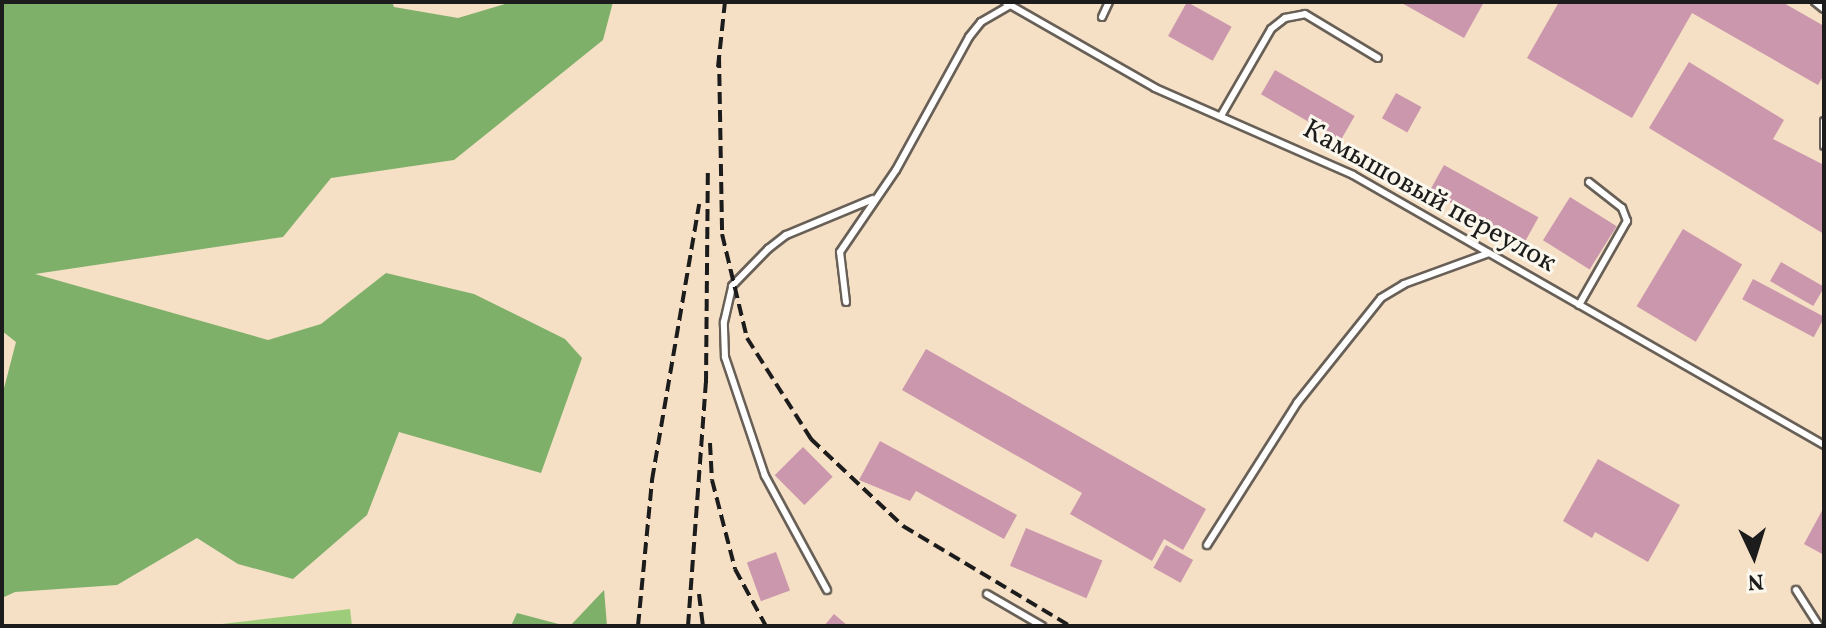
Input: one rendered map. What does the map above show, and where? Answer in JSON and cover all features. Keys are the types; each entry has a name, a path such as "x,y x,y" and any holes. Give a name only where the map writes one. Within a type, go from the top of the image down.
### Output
{"lane":[{"path":"1102,17 1109,2"},
{"path":"1815,2 1824,9"},
{"path":"846,302 840,252 873,199 896,170 969,37 981,22 1008,3"},
{"name":"Камышовый переулок","path":"1008,3 1155,88 1222,114 1353,175 1824,445"},
{"path":"1222,114 1271,29 1285,18 1305,14 1378,58"},
{"path":"1824,121 1824,146"},
{"path":"1579,305 1627,221 1622,208 1589,182"},
{"path":"827,590 765,476 725,357 724,322 732,286 768,249 786,235 873,199"},
{"path":"1207,545 1297,403 1381,298 1404,284 1489,253"},
{"path":"1796,590 1819,626"},
{"path":"987,594 1042,626"}],"green space":[{"path":"2,2 392,2 394,7 458,18 512,2 613,2 603,40 454,160 331,178 283,237 35,274 268,340 321,324 386,273 474,294 565,339 582,358 541,473 399,432 367,515 293,579 238,564 197,538 117,585 15,592 2,598 2,396 16,342 2,331"},
{"path":"604,590 607,626 570,626"},
{"path":"350,609 352,626 205,626"},
{"path":"517,613 566,626 511,626"}],"building":[{"path":"1187,2 1232,27 1213,61 1168,36"},
{"path":"1400,2 1484,2 1464,38"},
{"path":"1559,2 1782,2 1824,26 1824,75 1818,85 1692,13 1632,118 1527,58"},
{"path":"1689,62 1784,120 1773,139 1824,165 1824,234 1649,128"},
{"path":"1275,70 1355,116 1341,140 1261,94"},
{"path":"1396,93 1421,107 1407,132 1382,118"},
{"path":"1444,165 1538,217 1524,244 1429,191"},
{"path":"1570,197 1617,226 1590,269 1543,240"},
{"path":"1683,229 1742,265 1696,342 1637,306"},
{"path":"1781,262 1824,287 1813,306 1770,281"},
{"path":"1753,279 1824,317 1814,337 1742,299"},
{"path":"926,349 1206,509 1183,550 1164,539 1152,561 1070,514 1082,493 902,390"},
{"path":"880,441 1017,515 1004,539 916,491 910,501 859,480"},
{"path":"803,447 833,477 804,505 775,475"},
{"path":"1598,459 1680,505 1648,562 1595,532 1592,538 1563,521"},
{"path":"1824,507 1824,555 1804,544"},
{"path":"1026,528 1102,560 1086,598 1010,566"},
{"path":"1166,545 1193,560 1181,583 1153,568"},
{"path":"776,552 790,591 761,601 747,563"},
{"path":"834,614 848,626 824,626"}],"railway":[{"path":"718,67 725,2"},
{"path":"719,56 722,234 747,338 811,439 903,526 1070,626"},
{"path":"688,626 706,383 708,171"},
{"path":"638,626 652,480 699,204"},
{"path":"710,443 712,480 735,569 766,626"},
{"path":"699,594 703,626"}]}
